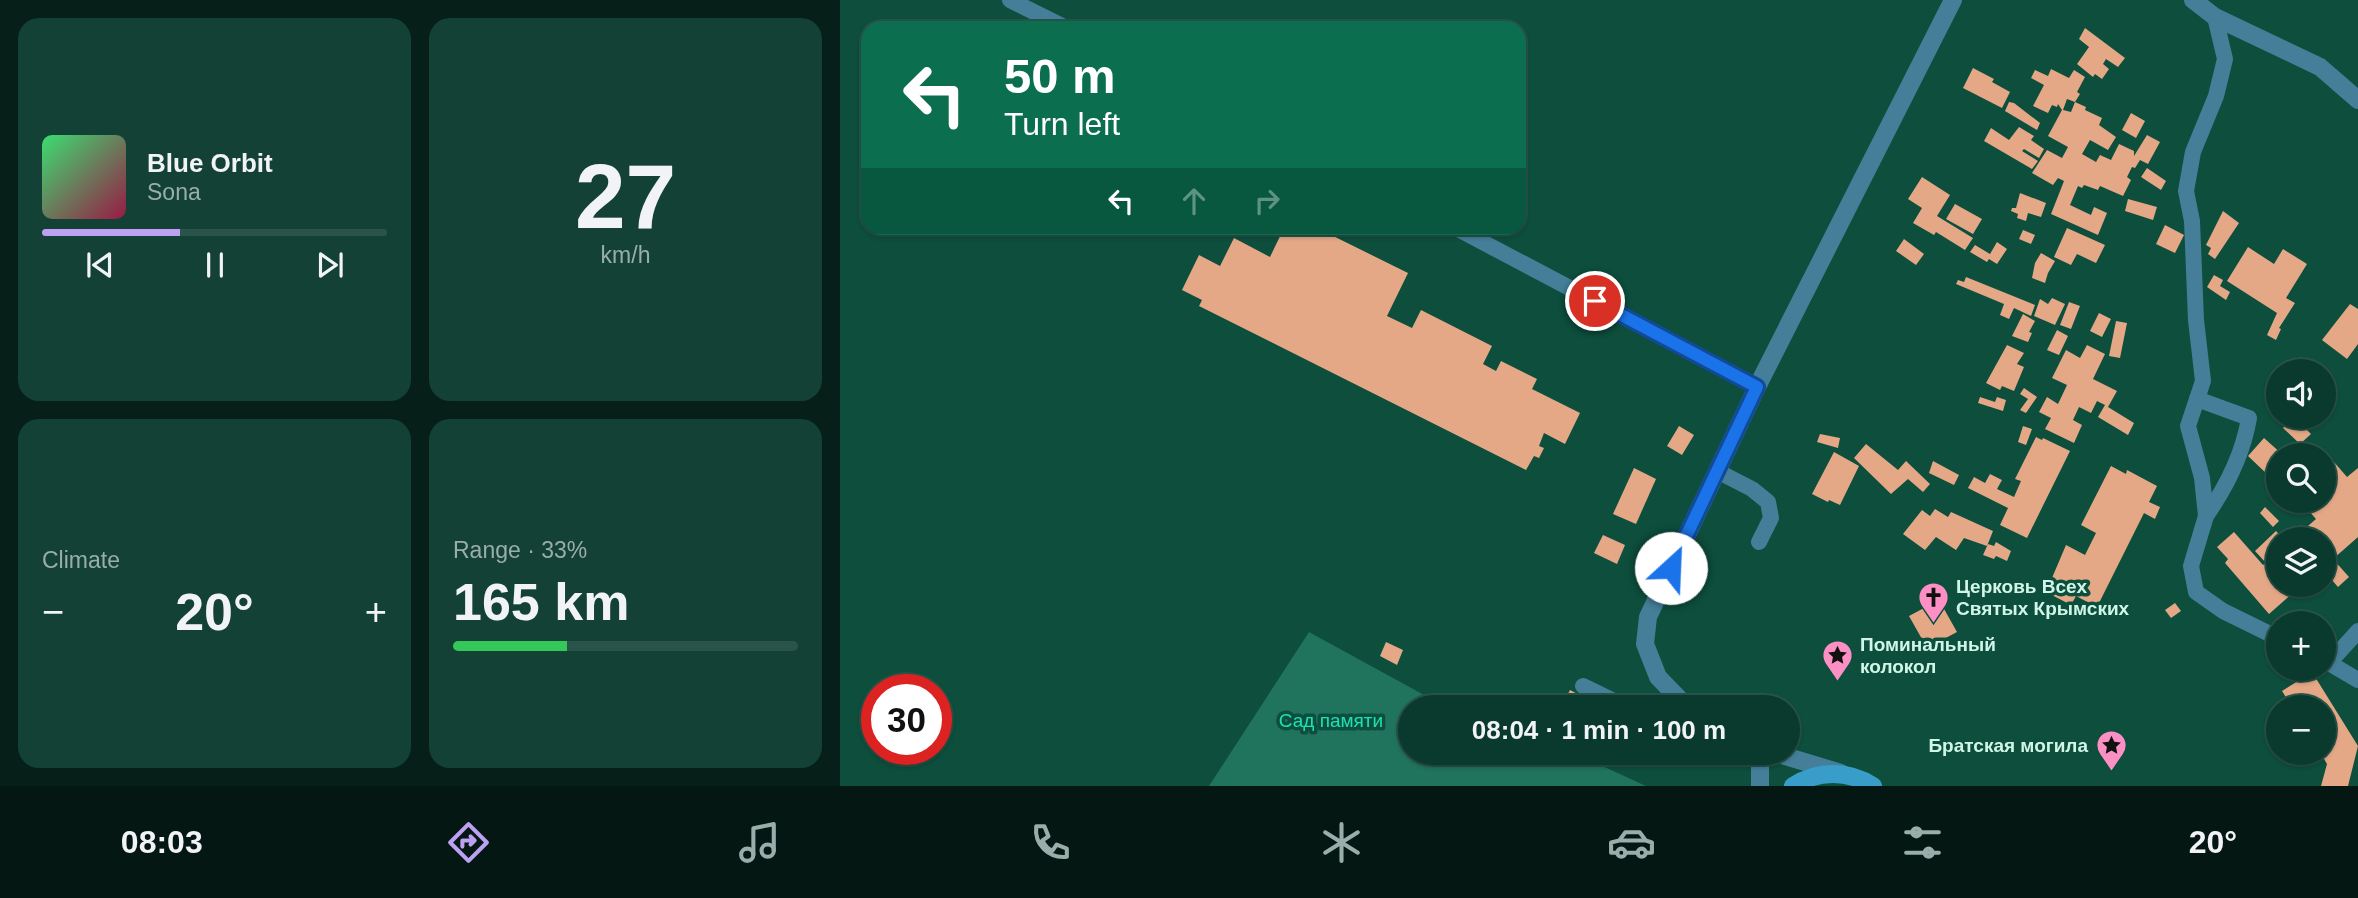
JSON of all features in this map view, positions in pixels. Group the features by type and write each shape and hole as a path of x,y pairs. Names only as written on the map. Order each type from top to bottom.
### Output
{"main road":[{"path":"1793,786 1818,775 1837,774 1854,777 1875,786"}],"street":[{"path":"1675,695 1657,677 1645,644 1648,617 1757,387 1953,0"},
{"path":"2193,0 2215,17 2320,67 2358,100"},
{"path":"1800,764 1854,777"},
{"path":"1759,765 1760,786"}],"lane":[{"path":"1010,0 1052,21"},
{"path":"2206,516 2203,478 2188,426 2203,381 2196,320 2192,221 2186,191 2193,152 2216,96 2225,59 2215,17"},
{"path":"1469,235 1757,387"},
{"path":"2197,399 2249,418 2244,444 2220,495 2206,516 2191,566 2196,592 2223,611 2266,632"},
{"path":"1717,471 1752,489 1768,502 1771,519 1759,542"},
{"path":"2336,652 2358,631"},
{"path":"2336,667 2358,680"},
{"path":"1583,686 1601,695"}],"green space":[{"name":"Сад памяти","path":"1309,632 1424,695 1398,695 1398,765 1600,765 1646,786 1209,786"}],"building":[{"path":"2085,28 2125,58 2118,67 2106,59 2103,64 2109,69 2102,79 2095,74 2093,77 2077,64 2089,47 2079,39"},
{"path":"1973,68 1994,79 1992,82 2010,92 2002,108 1963,88"},
{"path":"2051,69 2069,78 2074,70 2085,77 2075,102 2102,118 2099,125 2116,137 2108,150 2090,140 2082,154 2096,162 2100,155 2111,160 2119,144 2134,151 2134,156 2147,135 2160,142 2148,164 2140,160 2135,168 2132,167 2127,177 2131,180 2123,196 2100,186 2098,190 2084,185 2082,188 2078,186 2070,205 2091,215 2094,207 2107,213 2098,235 2051,214 2064,181 2058,178 2053,185 2032,173 2047,150 2062,158 2068,147 2048,136 2062,110 2058,104 2057,107 2052,105 2048,113 2033,106 2044,85 2031,78 2035,70 2048,76","holes":["2067,99 2075,102 2071,112 2063,110"]},
{"path":"2009,102 2040,123 2037,130 2005,111"},
{"path":"2131,113 2145,121 2136,138 2122,130"},
{"path":"2019,127 2034,136 2031,140 2044,149 2039,158 2024,149 2022,151 2038,161 2032,169 1984,141 1991,128 2009,140"},
{"path":"2147,168 2166,181 2161,190 2141,177"},
{"path":"1922,177 1950,195 1937,216 1973,238 1965,250 1936,232 1934,235 1913,223 1922,208 1908,199"},
{"path":"2020,193 2046,203 2041,217 2028,213 2026,221 2017,218 2018,214 2011,211 2016,208"},
{"path":"2128,199 2157,207 2153,220 2125,211"},
{"path":"1955,204 1982,219 1973,234 1946,219"},
{"path":"2223,211 2239,223 2215,259 2208,254 2211,248 2206,245"},
{"path":"2165,225 2184,235 2175,253 2156,244"},
{"path":"2067,228 2105,245 2096,263 2077,254 2071,265 2054,257"},
{"path":"2023,230 2035,235 2031,244 2019,239"},
{"path":"1281,235 1331,235 1408,273 1387,316 1412,328 1421,310 1492,346 1483,364 1496,371 1501,361 1537,379 1532,389 1580,413 1565,444 1544,433 1539,446 1544,448 1539,458 1534,456 1526,470 1199,306 1202,300 1182,290 1199,255 1220,266 1234,238 1270,257"},
{"path":"1904,239 1924,254 1916,265 1896,251"},
{"path":"1997,242 2007,249 1997,264 1989,259 1987,262 1970,252 1975,245 1990,254"},
{"path":"2248,247 2274,264 2283,249 2307,264 2286,298 2295,303 2279,328 2281,329 2276,340 2267,335 2277,313 2227,281"},
{"path":"2041,253 2055,261 2045,283 2032,278 2035,263"},
{"path":"2214,275 2223,280 2220,286 2230,292 2226,300 2207,287"},
{"path":"1966,277 2035,305 2031,316 2014,308 2009,319 2000,315 2004,304 1956,284 1958,280 1964,282"},
{"path":"2052,298 2065,304 2055,325 2034,316 2040,299 2048,304"},
{"path":"2069,302 2080,306 2071,329 2060,325"},
{"path":"2350,304 2358,309 2358,344 2347,359 2322,340"},
{"path":"2099,313 2111,319 2102,337 2090,331"},
{"path":"2023,314 2035,321 2029,332 2032,333 2028,342 2012,336"},
{"path":"2116,321 2127,323 2120,358 2109,356"},
{"path":"2057,330 2068,336 2059,355 2047,350"},
{"path":"2007,345 2024,353 2017,364 2024,367 2014,391 2002,386 2000,390 1986,383"},
{"path":"2087,345 2105,354 2093,379 2117,391 2108,407 2134,423 2128,435 2098,417 2105,405 2097,401 2091,413 2079,407 2073,420 2082,425 2074,443 2045,429 2051,418 2039,412 2047,397 2058,404 2067,385 2052,378 2066,350 2080,358"},
{"path":"2024,388 2037,397 2026,413 2020,410 2028,399 2020,394"},
{"path":"1980,397 1995,402 1997,397 2006,400 2003,411 1978,403"},
{"path":"1679,426 1694,435 1682,455 1667,446"},
{"path":"2023,426 2032,429 2026,445 2018,442"},
{"path":"2284,429 2306,429 2311,434 2299,443"},
{"path":"1820,434 1840,438 1838,448 1817,442"},
{"path":"2036,437 2070,451 2027,538 2000,525 2008,508 1968,488 1974,477 1985,483 1990,474 2002,480 1997,489 2014,497 2021,481 2015,479"},
{"path":"2264,438 2270,443 2266,443 2266,473 2248,456"},
{"path":"1866,444 1898,470 1906,461 1930,484 1923,492 1908,479 1891,494 1854,458"},
{"path":"1834,452 1859,466 1840,505 1812,494"},
{"path":"1933,461 1959,475 1954,485 1929,473"},
{"path":"2336,464 2347,477 2358,468 2358,537 2336,556 2336,527 2307,527 2316,519 2311,513 2336,513"},
{"path":"2111,466 2126,474 2127,470 2157,486 2149,502 2160,507 2155,519 2144,513 2097,607 2076,596 2071,605 2046,592 2066,545 2085,555 2096,533 2081,525"},
{"path":"1634,468 1656,479 1636,524 1613,514"},
{"path":"2265,507 2266,513 2271,513 2279,521 2273,527 2260,513"},
{"path":"1935,509 1948,517 1951,512 1993,531 1987,546 1964,538 1956,550 1936,537 1925,550 1903,534 1922,510 1930,516"},
{"path":"2234,532 2263,565 2266,563 2266,597 2288,597 2272,611 2266,611 2225,563 2228,559 2217,547"},
{"path":"1603,535 1625,545 1617,564 1594,553"},
{"path":"2266,541 2266,563 2255,551"},
{"path":"1996,542 2011,551 2007,561 1996,556 1994,559 1983,555 1988,544 1994,546"},
{"path":"2336,562 2349,577 2338,587 2336,585"},
{"name":"Церковь Всех Святых Крымских","path":"1939,600 1957,632 1927,648 1909,616"},
{"path":"2175,603 2181,611 2171,618 2165,610"},
{"path":"1386,642 1403,650 1397,665 1380,656"},
{"path":"2298,681 2318,681 2326,695 2284,695 2282,691"},
{"path":"2336,711 2358,746 2348,786 2321,786 2327,765 2336,765"}],"place":[{"name":"Церковь Всех Святых Крымских","path":"1933,624"},
{"name":"Поминальный колокол","path":"1837,682"},
{"name":"Братская могила","path":"2111,772"}],"route":[{"path":"1595,301 1757,387 1671,568"}]}
